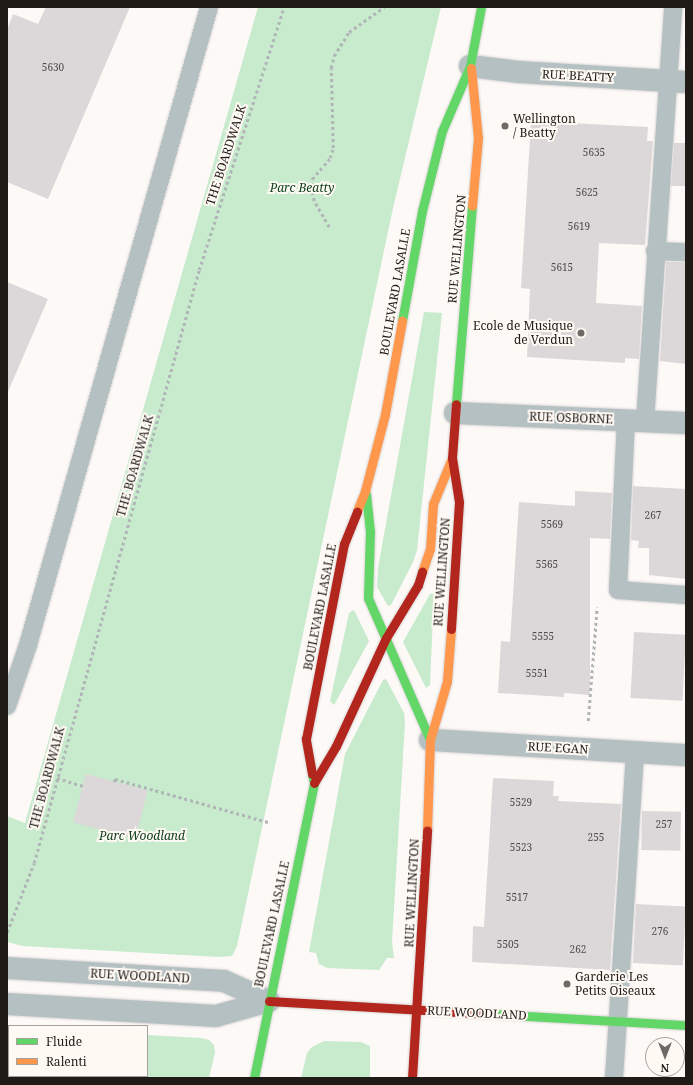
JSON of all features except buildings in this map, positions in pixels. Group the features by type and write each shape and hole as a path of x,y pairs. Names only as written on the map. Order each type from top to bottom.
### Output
{"main road":[{"name":"BOULEVARD LASALLE","path":"254,1078 314,783 306,739 344,544 366,491 385,414 422,211 442,131 470,66 481,7"},
{"name":"RUE WELLINGTON","path":"412,1078 428,815 430,740 447,681 459,502 452,458 478,138 470,66"},
{"path":"314,783 336,746 386,638 418,585 430,549 434,504 452,458"},
{"path":"366,491 370,532 368,598 430,740"},
{"name":"RUE WOODLAND","path":"269,1001 686,1025"}],"street":[{"name":"RUE BEATTY","path":"470,66 519,72 677,82"},
{"name":"RUE OSBORNE","path":"455,413 686,423"},
{"name":"RUE EGAN","path":"430,740 686,755"},
{"name":"RUE WOODLAND","path":"7,968 224,981 269,1001"},
{"name":"RUE WOODLAND","path":"7,1004 216,1016 269,1001"}],"lane":[{"path":"7,706 28,645 209,7"},
{"path":"673,7 677,82 635,421 618,590 686,595"},
{"path":"655,251 686,252"},
{"path":"614,1078 634,752"}],"path":[{"name":"THE BOARDWALK","path":"7,932 34,863 199,270 284,7"},
{"path":"329,227 314,201 311,186 312,179 330,158 333,148 332,68 334,56 349,32 384,7"},
{"path":"588,724 599,589 618,590"},
{"path":"57,778 83,786"},
{"path":"114,782 115,780 268,822"}],"green space":[{"name":"Parc Woodland","path":"258,7 441,7 393,208 237,946 232,956 219,957 23,946 7,942 7,816 25,823"},
{"path":"424,312 442,313 417,550 413,562 391,605 388,606 377,587 378,568"},
{"path":"434,593 430,685 426,688 403,642 430,594"},
{"path":"354,610 369,641 334,705 330,701 349,613"},
{"path":"386,679 404,713 405,722 392,942 394,958 387,958 379,970 327,968 319,964 316,953 309,952 345,754 383,680"},
{"path":"7,1028 8,1077 148,1077 148,1035 201,1038 209,1040 214,1045 215,1053 209,1078 7,1078"},
{"path":"324,1041 361,1042 370,1046 370,1078 301,1078 307,1053 312,1047"}],"traffic: fast":[{"path":"402,321 422,211 442,131 470,66 481,7"},
{"path":"456,404 472,206"},
{"path":"366,494 370,531 368,598 430,740"},
{"path":"254,1078 314,783 312,774"},
{"path":"493,1014 686,1025"}],"traffic: slow":[{"path":"471,68 478,138 472,206"},
{"path":"357,511 365,491 385,414 402,321"},
{"path":"422,572 430,549 433,504 452,458"},
{"path":"427,830 430,740 447,681 451,629"}],"traffic: jam":[{"path":"451,629 459,502 452,458 456,404"},
{"path":"312,774 306,739 344,544 357,511"},
{"path":"314,783 336,746 386,638 418,585 422,572"},
{"path":"412,1078 427,830"},
{"path":"269,1001 493,1014"}],"place":[{"name":"Wellington / Beatty","path":"505,126"},
{"name":"Ecole de Musique de Verdun","path":"581,333"},
{"name":"Garderie Les Petits Oiseaux","path":"567,984"}],"park label":[{"name":"Parc Beatty","path":"302,188"}]}
